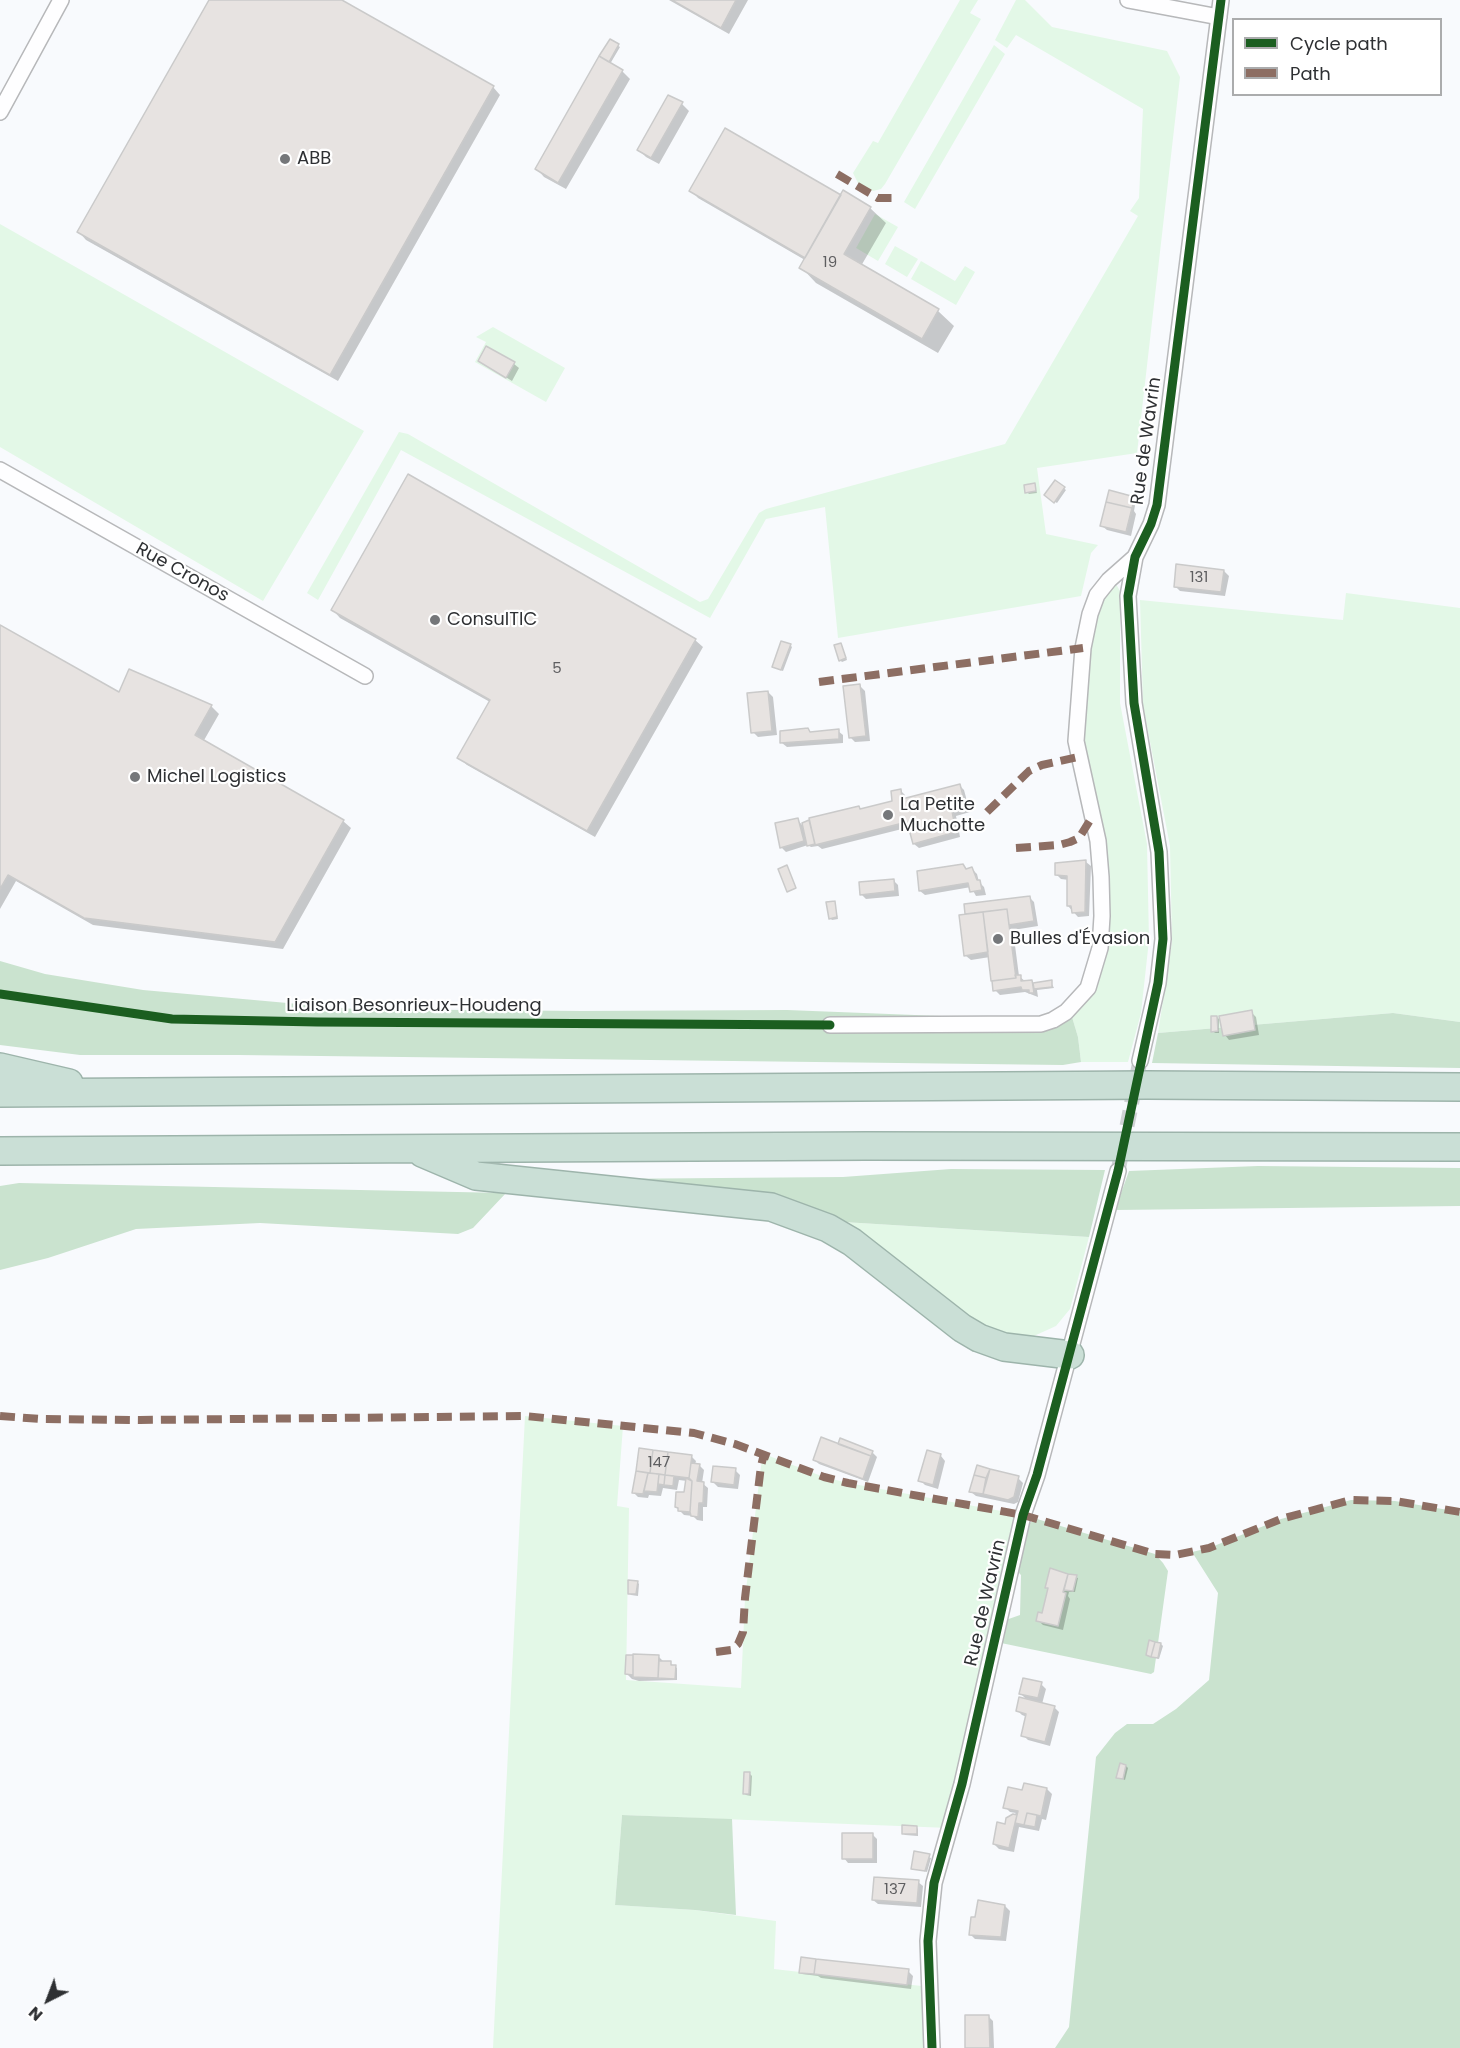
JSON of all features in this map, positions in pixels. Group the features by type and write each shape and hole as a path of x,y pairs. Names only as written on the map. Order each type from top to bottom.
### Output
{"highway":[{"path":"0,1067 108,1092"},
{"path":"0,1093 1135,1085 1460,1087"},
{"path":"8,1154 409,1148 1108,1145 1460,1147"},
{"path":"409,1148 476,1176 771,1207 828,1228 852,1242 962,1328 979,1338 1004,1347 1070,1355"}],"street":[{"path":"0,112 61,0"},
{"path":"1128,0 1219,17"},
{"name":"Rue de Wavrin","path":"1140,1061 1158,983 1163,939 1159,852 1134,703 1128,596 1135,557 1151,524 1157,504 1221,0"},
{"name":"Rue Cronos","path":"0,470 365,676"},
{"path":"830,1024 1041,1024 1066,1012 1088,988 1100,948 1102,906 1098,841 1076,741 1083,648 1090,614 1097,596 1109,580 1135,557"},
{"name":"Rue de Wavrin","path":"932,2048 928,1941 934,1883 962,1784 1023,1515 1037,1475 1118,1171"}],"green space":[{"path":"960,0 978,0 970,13 981,19 885,184 881,189 873,191 858,183 853,173 873,141 878,143"},
{"path":"1016,0 1025,0 1052,27 1167,51 1180,77 1137,453 1037,468 1046,534 1098,545 1091,553 1081,596 838,638 825,507 766,519 710,618 401,450 318,600 307,593 399,432 408,434 700,602 708,599 759,513 766,509 1005,444 1138,216 1130,211 1139,198 1143,109 1016,35 1007,48 995,40"},
{"path":"994,45 1005,54 915,209 904,202"},
{"path":"875,214 898,227 878,261 856,248"},
{"path":"0,224 364,431 263,601 0,447"},
{"path":"895,246 918,259 907,277 885,264"},
{"path":"921,261 955,281 965,266 975,272 956,305 911,279"},
{"path":"493,327 565,368 546,402 475,362 486,342 476,337"},
{"path":"1116,584 1120,591 1120,703 1147,844 1149,940 1141,1013 1128,1062 1081,1062 1078,1037 1072,1017 1095,991 1106,952 1082,745 1089,651 1096,618 1103,599"},
{"path":"1346,593 1460,608 1460,1022 1393,1013 1158,1033 1172,942 1170,846 1143,705 1140,600 1343,620"},
{"path":"0,961 45,974 143,990 354,1009 787,1010 966,1017 1072,1017 1078,1037 1081,1062 1063,1065 80,1055 0,1045"},
{"path":"1393,1013 1460,1022 1460,1068 1152,1063 1158,1033"},
{"path":"1258,1166 1460,1168 1460,1206 1115,1210 1129,1171"},
{"path":"951,1169 1105,1170 1089,1237 827,1221 598,1179 843,1177"},
{"path":"19,1183 506,1193 473,1228 458,1234 260,1223 136,1229 48,1258 0,1270 0,1186"},
{"path":"827,1221 1089,1237 1070,1309 1056,1326 1025,1340 996,1338"},
{"path":"525,1416 623,1426 617,1506 629,1508 626,1680 741,1688 745,1598 764,1454 824,1477 848,1483 1023,1515 949,1828 622,1815 615,1905 695,1910 776,1921 774,1969 930,1987 932,2048 493,2048"},
{"path":"1351,1500 1395,1501 1460,1512 1460,2048 1055,2048 1069,2027 1096,1757 1115,1733 1127,1724 1153,1724 1176,1709 1209,1680 1218,1593 1192,1552 1209,1548 1281,1519"},
{"path":"1037,1519 1155,1554 1163,1563 1168,1571 1154,1672 1151,1674 1001,1643 1003,1621 1020,1615 1021,1575 1015,1569 1026,1525"},
{"path":"622,1815 732,1819 736,1915 615,1905"}],"building":[{"name":"ABB","path":"209,0 342,0 494,86 330,375 77,232"},
{"path":"672,0 736,0 721,28"},
{"path":"610,39 619,44 609,62 599,56"},
{"path":"599,56 623,70 558,183 535,169"},
{"path":"668,95 683,102 651,158 637,150"},
{"path":"725,128 841,195 805,258 689,191"},
{"path":"843,190 871,207 844,254 939,309 922,339 799,268"},
{"path":"486,346 515,362 506,378 478,361"},
{"path":"408,474 696,639 587,831 457,758 490,700 331,610"},
{"path":"1055,480 1065,487 1054,503 1044,495"},
{"path":"1035,483 1036,491 1025,493 1024,485"},
{"path":"1109,490 1135,497 1132,508 1106,502"},
{"path":"1106,502 1132,508 1126,532 1100,526"},
{"path":"1176,564 1224,570 1221,592 1174,587"},
{"name":"Michel Logistics","path":"0,625 119,692 129,669 212,705 195,735 344,820 275,942 84,918 8,875 0,889"},
{"path":"781,641 791,644 781,670 772,667"},
{"path":"841,643 846,658 839,661 834,645"},
{"path":"860,684 866,736 849,738 843,686"},
{"path":"768,691 772,731 751,733 747,693"},
{"path":"808,728 810,732 839,729 839,739 780,743 780,731"},
{"name":"La Petite Muchotte","path":"960,784 966,808 952,811 956,832 913,844 907,822 815,845 809,818 892,801 891,791 901,789 902,799"},
{"path":"798,818 804,841 780,848 775,823"},
{"path":"809,820 815,844 807,846 802,823"},
{"path":"1086,860 1085,912 1072,913 1071,906 1067,906 1067,876 1055,875 1055,863"},
{"path":"963,864 966,869 972,867 977,880 980,880 982,890 970,892 968,883 919,891 917,871"},
{"path":"787,865 796,888 787,892 778,869"},
{"path":"894,879 895,891 860,895 859,882"},
{"path":"1030,896 1034,921 1009,925 1007,909 965,914 964,904"},
{"path":"835,901 837,917 829,919 826,902"},
{"name":"Bulles d'Évasion","path":"1007,909 1016,978 991,981 983,912"},
{"path":"983,912 988,952 964,956 959,915"},
{"path":"1015,975 1021,975 1021,981 1032,980 1034,993 1022,990 1021,987 993,991 992,981 1016,978"},
{"path":"1052,980 1052,987 1034,989 1033,983"},
{"path":"1252,1010 1255,1030 1223,1036 1219,1016"},
{"path":"1211,1016 1217,1016 1218,1031 1211,1032"},
{"path":"821,1437 871,1456 863,1479 813,1460"},
{"path":"840,1438 873,1451 871,1456 838,1444"},
{"path":"639,1448 653,1450 650,1473 636,1471"},
{"path":"653,1450 668,1452 665,1475 650,1473"},
{"path":"927,1450 941,1454 933,1485 918,1481"},
{"path":"668,1452 692,1455 689,1478 665,1475"},
{"path":"691,1463 700,1464 697,1481 704,1482 703,1503 699,1503 698,1517 691,1516 690,1512"},
{"path":"977,1465 990,1469 986,1478 974,1475"},
{"path":"713,1466 736,1468 734,1485 711,1482"},
{"path":"990,1469 1019,1476 1014,1497 1008,1500 983,1494"},
{"path":"636,1471 648,1473 643,1494 632,1493"},
{"path":"648,1473 659,1474 657,1492 644,1491"},
{"path":"659,1474 665,1475 664,1485 658,1484"},
{"path":"665,1475 674,1476 673,1486 664,1485"},
{"path":"974,1475 986,1478 983,1494 969,1492"},
{"path":"686,1478 692,1481 690,1512 678,1511 675,1507 676,1492 684,1492"},
{"path":"1050,1568 1068,1574 1058,1626 1036,1621 1038,1612 1042,1613"},
{"path":"1068,1574 1077,1575 1073,1591 1064,1590"},
{"path":"628,1580 638,1581 636,1594 628,1594"},
{"path":"1149,1640 1155,1642 1151,1657 1146,1655"},
{"path":"1155,1642 1161,1643 1158,1658 1151,1657"},
{"path":"633,1654 659,1655 658,1678 633,1677"},
{"path":"626,1655 633,1655 633,1675 625,1674"},
{"path":"659,1661 671,1661 671,1665 676,1665 675,1679 658,1678"},
{"path":"1023,1678 1042,1682 1038,1698 1019,1694"},
{"path":"1019,1697 1055,1706 1045,1742 1021,1736 1026,1714 1016,1711"},
{"path":"1120,1763 1126,1765 1123,1779 1116,1778"},
{"path":"744,1772 750,1772 749,1794 743,1794"},
{"path":"1024,1783 1047,1788 1041,1816 1027,1813 1024,1825 1015,1823 1018,1811 1003,1808 1008,1787 1022,1790"},
{"path":"1027,1813 1037,1815 1035,1827 1024,1825"},
{"path":"1013,1814 1017,1815 1009,1848 993,1844 997,1822 1005,1824 1006,1818"},
{"path":"902,1825 917,1826 917,1834 902,1834"},
{"path":"842,1833 873,1833 873,1859 842,1859"},
{"path":"914,1851 930,1854 925,1871 911,1869"},
{"path":"874,1877 919,1880 917,1903 872,1900"},
{"path":"978,1900 1005,1905 1001,1937 969,1935 971,1917 975,1917"},
{"path":"801,1957 816,1959 814,1974 799,1973"},
{"path":"816,1959 909,1969 907,1985 814,1974"},
{"path":"965,2015 989,2015 990,2048 965,2048"}],"tunnel":[{"path":"1118,1171 1140,1061"}],"marked path":[{"path":"837,174 878,198 894,198"},
{"path":"819,682 1083,648"},
{"path":"987,812 1029,771 1042,765 1078,757"},
{"path":"1016,848 1070,842 1079,838 1092,817"},
{"path":"0,1416 40,1419 140,1420 525,1416 694,1433 735,1444 824,1477 1023,1515 1155,1554 1175,1555 1209,1548 1281,1519 1351,1500 1395,1501 1460,1512"},
{"path":"716,1652 731,1650 738,1644 743,1632 745,1598 764,1454"}],"cycle path":[{"path":"932,2048 928,1941 934,1883 962,1784 1023,1515 1037,1475 1118,1171 1158,983 1163,939 1159,852 1134,703 1128,596 1135,557 1151,524 1157,505 1221,0"},
{"name":"Liaison Besonrieux-Houdeng","path":"0,994 172,1019 830,1025"}],"place":[{"name":"ABB","path":"285,159"},
{"name":"ConsulTIC","path":"435,620"},
{"name":"Michel Logistics","path":"135,777"},
{"name":"La Petite Muchotte","path":"888,815"},
{"name":"Bulles d'Évasion","path":"998,939"}]}
